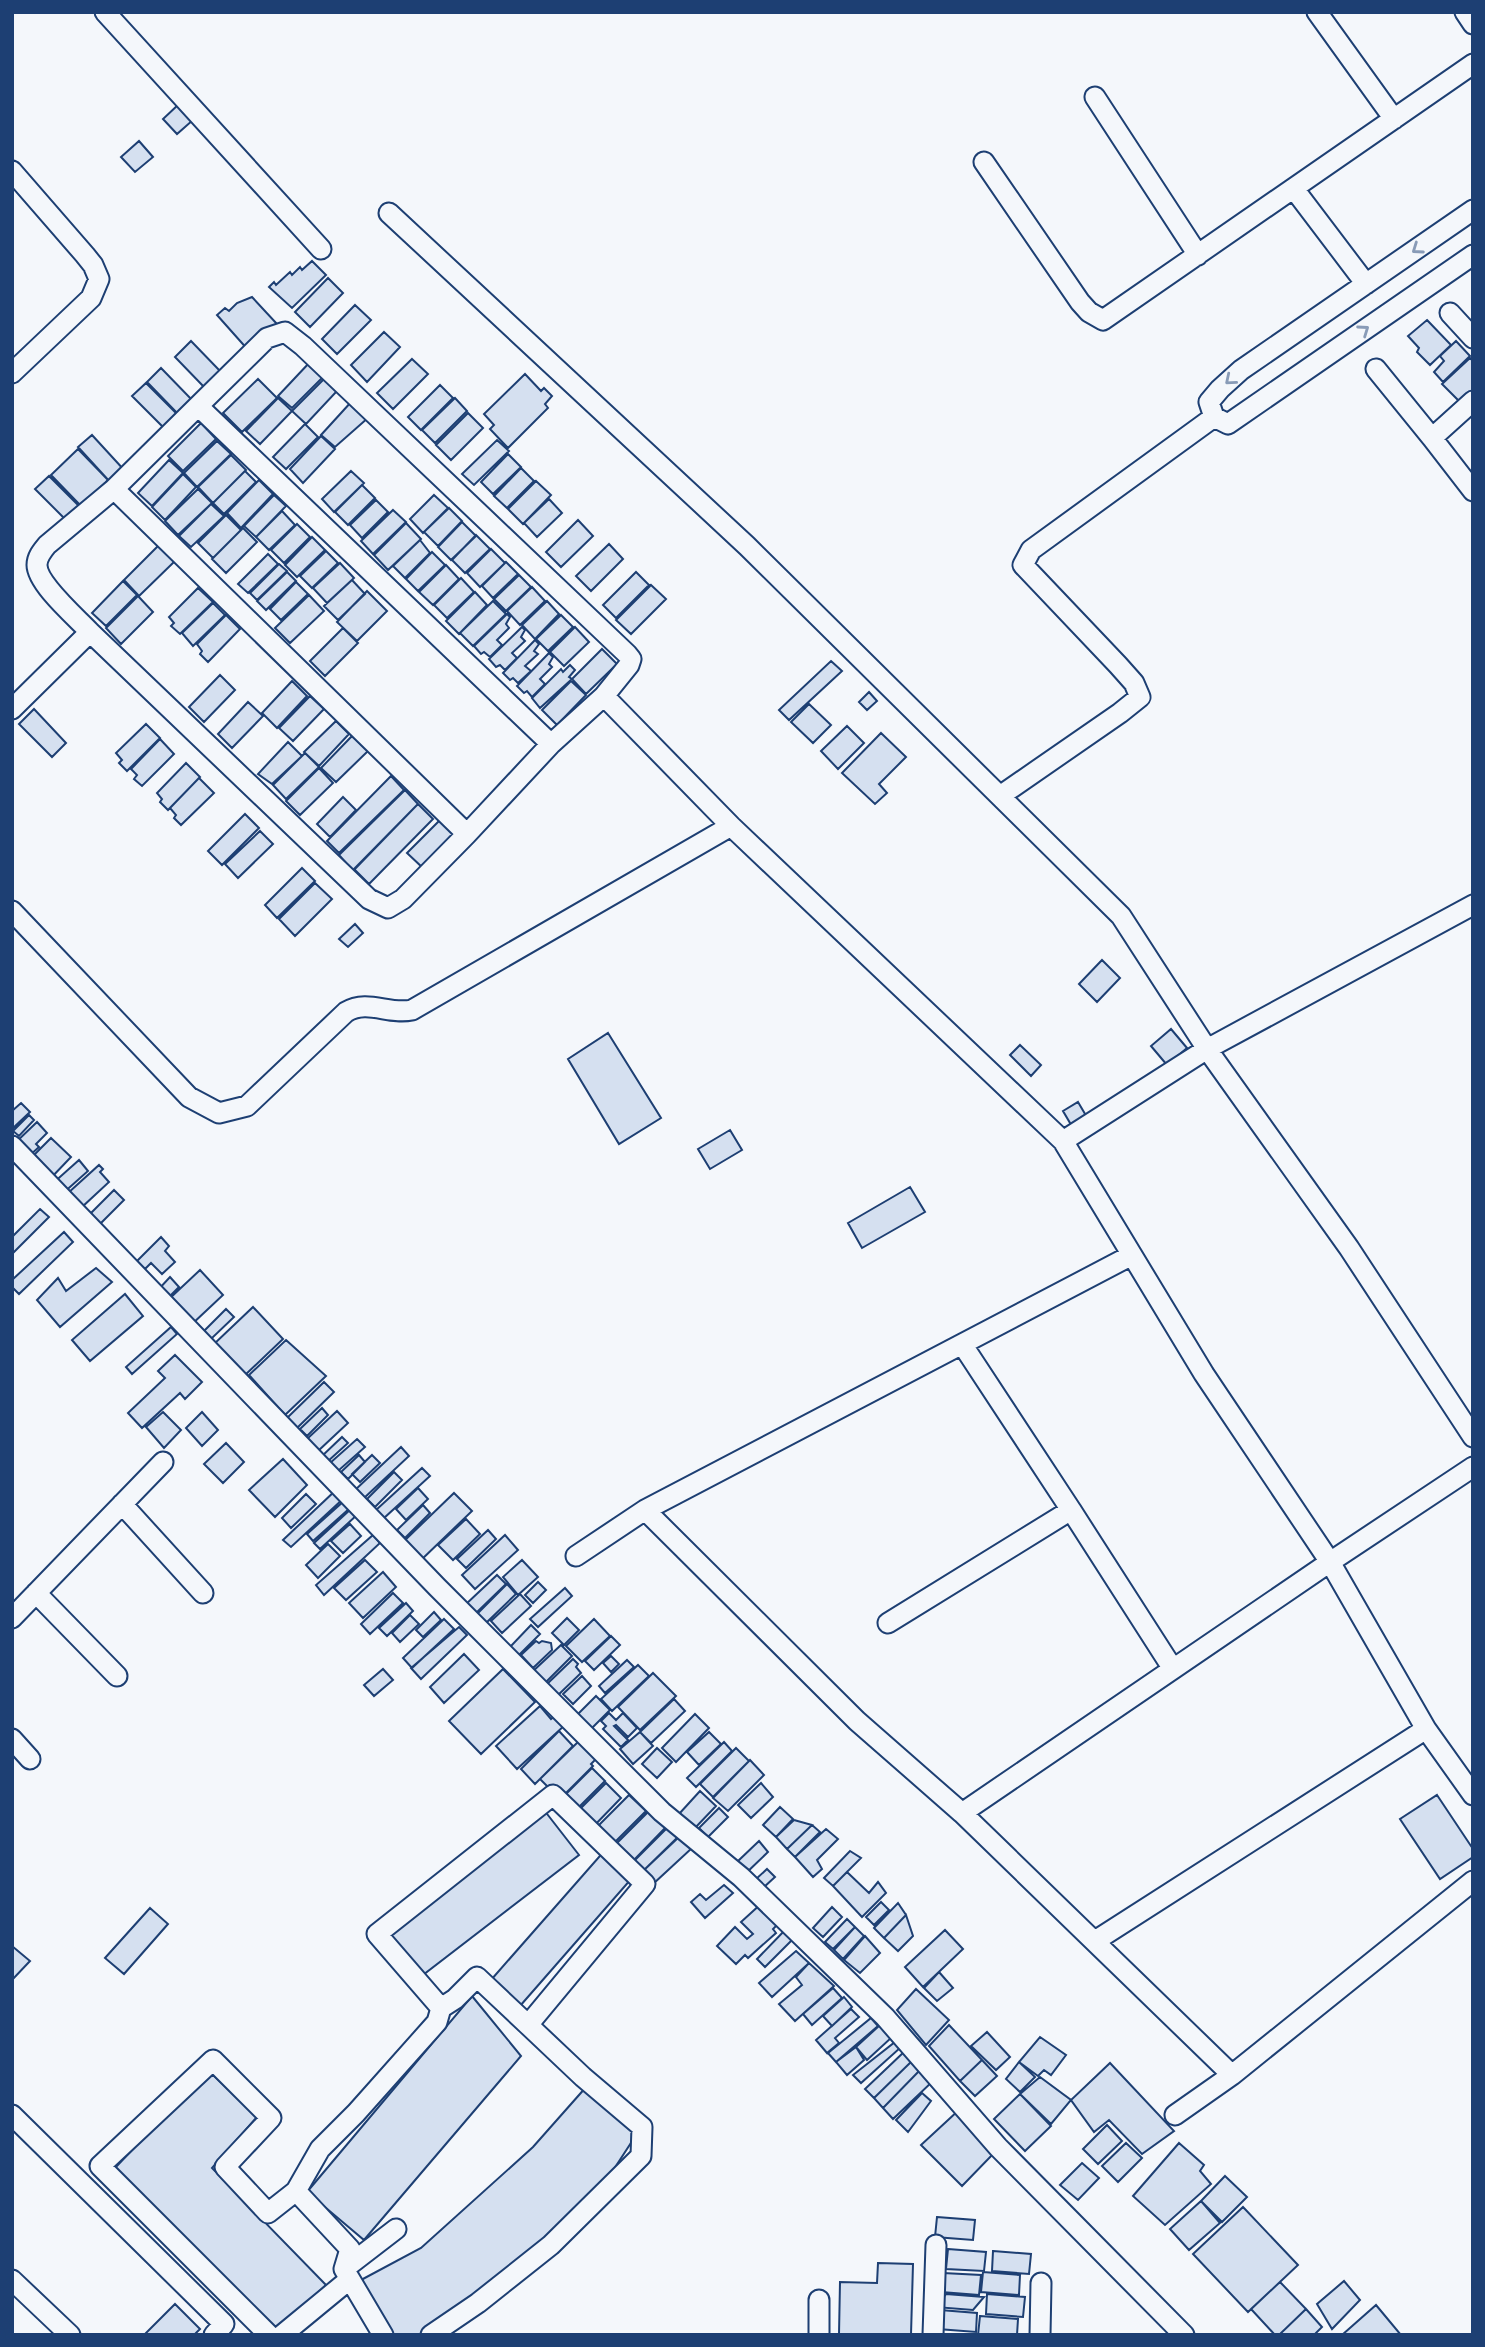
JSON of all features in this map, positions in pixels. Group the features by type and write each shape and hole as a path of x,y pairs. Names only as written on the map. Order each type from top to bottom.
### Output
{"street":[{"path":"105,12 321,249"},
{"path":"1317,12 1394,119"},
{"path":"1465,12 1473,24"},
{"path":"984,162 1080,302 1089,312 1103,320 1473,64"},
{"path":"1095,97 1198,255"},
{"path":"12,171 85,255 99,279 91,299 12,373"},
{"path":"1294,189 1366,284"},
{"path":"1473,211 1241,370 1209,402 1214,417 1228,424 1473,254"},
{"path":"389,213 747,546 1121,916 1208,1049 1349,1248 1473,1437"},
{"path":"1450,313 1473,338"},
{"path":"285,332 303,346 631,659 604,696 551,744 403,899 388,908 369,899 90,632 47,586 37,568 38,557 47,545 114,489 267,338 285,332"},
{"path":"1376,369 1473,491"},
{"path":"1432,438 1473,401"},
{"path":"198,406 551,744"},
{"path":"1000,796 1120,713 1140,696 1134,683 1118,665 1023,565 1031,550 1214,417"},
{"path":"114,489 467,834"},
{"path":"12,709 90,632"},
{"path":"604,696 731,826 1063,1141 1205,1374 1330,1562 1426,1729 1473,1795"},
{"path":"12,911 188,1097 219,1113 247,1105 346,1012 357,1006 401,1012 412,1010 731,826"},
{"path":"1063,1141 1208,1049 1473,905"},
{"path":"12,1146 437,1587 662,1812 741,1877 885,2017 998,2147 1184,2335"},
{"path":"576,1556 645,1510 1132,1255"},
{"path":"962,1344 1173,1669"},
{"path":"12,1618 163,1462"},
{"path":"962,1813 1473,1467"},
{"path":"122,1504 203,1593"},
{"path":"645,1510 857,1721 962,1813 1232,2075"},
{"path":"888,1623 1071,1510"},
{"path":"36,1593 117,1676"},
{"path":"1095,1941 1426,1729"},
{"path":"12,1739 30,1759"},
{"path":"441,2008 377,1934 553,1795 645,1884 528,2025"},
{"path":"1175,2115 1232,2075 1473,1881"},
{"path":"269,2335 100,2166 213,2060 271,2118 225,2167 268,2213 296,2191 320,2149 437,2022 441,2008 455,1999 477,1977 583,2077 642,2127 641,2156 551,2245 478,2303 431,2335"},
{"path":"12,2115 224,2324 214,2335"},
{"path":"296,2191 350,2249 347,2274 383,2335"},
{"path":"282,2335 396,2229"},
{"path":"933,2335 936,2245"},
{"path":"12,2280 69,2335"},
{"path":"1040,2335 1041,2283"},
{"path":"819,2335 820,2300"}],"building":[{"path":"179,104 193,120 177,134 163,119"},
{"path":"139,141 153,157 135,172 121,157"},
{"path":"312,261 326,275 292,308 269,287 274,282 276,285 290,272 292,275 300,267 302,270"},
{"path":"328,278 343,293 310,327 295,312"},
{"path":"252,297 277,324 249,351 217,315 225,308 229,311 237,303"},
{"path":"355,305 371,320 337,354 322,339"},
{"path":"1427,320 1451,345 1430,365 1417,352 1419,348 1408,336"},
{"path":"384,332 400,347 367,382 351,365"},
{"path":"191,341 221,372 205,388 175,357"},
{"path":"1456,341 1470,356 1443,382 1434,372 1444,361 1440,356"},
{"path":"1470,358 1473,361 1473,390 1460,402 1442,384"},
{"path":"412,359 428,374 393,409 377,393"},
{"path":"310,362 324,376 292,408 278,396"},
{"path":"161,368 194,402 180,416 147,382"},
{"path":"525,374 541,391 544,388 552,396 545,404 548,408 508,448 490,429 494,425 484,414"},
{"path":"326,377 337,391 306,424 292,411"},
{"path":"258,379 277,398 242,432 223,413"},
{"path":"146,383 182,419 168,432 132,396"},
{"path":"440,385 453,398 421,430 408,417"},
{"path":"278,398 292,411 260,444 246,431"},
{"path":"455,398 467,411 435,443 422,430"},
{"path":"352,401 369,417 335,447 321,435"},
{"path":"468,413 483,428 451,460 436,445"},
{"path":"201,423 216,439 183,471 168,456"},
{"path":"305,424 318,437 286,469 273,457"},
{"path":"92,435 125,471 111,483 78,447"},
{"path":"321,436 335,449 303,483 290,469"},
{"path":"497,440 509,451 474,485 462,474"},
{"path":"217,441 231,454 197,487 184,473"},
{"path":"78,449 108,480 81,506 51,475"},
{"path":"508,454 521,467 493,494 481,482"},
{"path":"231,455 246,470 213,503 198,487"},
{"path":"169,460 183,473 152,506 138,493"},
{"path":"521,468 534,481 507,508 494,496"},
{"path":"245,471 256,482 224,514 213,503"},
{"path":"351,471 364,483 334,512 322,499"},
{"path":"183,474 196,487 165,520 152,507"},
{"path":"49,476 81,508 67,521 35,489"},
{"path":"259,480 273,494 241,528 227,513"},
{"path":"536,481 551,495 523,524 508,509"},
{"path":"362,485 375,498 348,525 335,512"},
{"path":"198,489 212,503 178,535 165,521"},
{"path":"274,495 286,506 256,537 244,526"},
{"path":"434,495 448,508 423,533 410,519"},
{"path":"549,499 562,513 537,537 524,523"},
{"path":"376,500 388,512 362,538 350,525"},
{"path":"211,504 224,516 191,547 179,536"},
{"path":"449,508 462,521 438,546 424,532"},
{"path":"393,510 406,522 373,554 361,541"},
{"path":"282,511 295,525 269,550 256,537"},
{"path":"226,515 241,530 213,558 198,543"},
{"path":"578,520 593,536 561,567 546,552"},
{"path":"462,522 476,536 451,560 438,547"},
{"path":"406,523 421,539 388,570 374,555"},
{"path":"297,524 310,537 284,563 271,550"},
{"path":"243,528 257,542 226,573 212,559"},
{"path":"476,535 490,549 465,573 452,560"},
{"path":"312,537 325,550 297,577 285,565"},
{"path":"420,540 430,553 405,578 393,566"},
{"path":"609,544 623,559 591,591 576,576"},
{"path":"159,545 175,561 139,596 124,580"},
{"path":"491,549 505,563 480,587 467,573"},
{"path":"326,551 338,563 312,588 300,576"},
{"path":"432,552 445,565 418,591 406,579"},
{"path":"268,554 278,564 248,593 238,584"},
{"path":"506,562 518,574 493,598 482,586"},
{"path":"340,563 354,578 327,603 313,588"},
{"path":"279,564 287,571 257,600 250,593"},
{"path":"446,565 459,579 433,605 419,592"},
{"path":"287,572 296,581 266,610 257,601"},
{"path":"636,572 649,585 616,618 603,605"},
{"path":"519,575 531,587 506,611 494,599"},
{"path":"461,578 474,592 447,618 434,605"},
{"path":"352,580 365,594 338,620 324,606"},
{"path":"123,581 137,595 106,626 92,613"},
{"path":"296,582 308,594 281,620 270,609"},
{"path":"651,585 666,599 631,634 616,620"},
{"path":"532,587 545,601 520,625 507,611"},
{"path":"198,588 213,602 180,634 171,626 174,623 169,617"},
{"path":"367,591 387,611 357,641 337,622"},
{"path":"475,592 487,605 459,634 446,621"},
{"path":"309,595 324,611 290,643 275,628"},
{"path":"138,596 153,612 121,644 106,628"},
{"path":"493,601 506,614 473,646 460,633"},
{"path":"547,601 559,614 535,639 522,625"},
{"path":"213,603 225,615 193,646 182,633"},
{"path":"507,614 510,617 506,624 509,628 497,640 502,645 490,657 484,652 481,654 474,646"},
{"path":"226,615 240,629 208,662 200,654 202,651 197,644"},
{"path":"561,615 573,627 548,651 536,639"},
{"path":"522,627 525,630 521,637 525,641 512,653 517,658 505,670 500,665 496,667 489,659"},
{"path":"575,627 589,642 564,666 550,652"},
{"path":"343,628 358,643 325,676 310,661"},
{"path":"535,640 539,644 534,651 538,654 525,666 531,671 518,683 513,678 510,680 503,673"},
{"path":"602,649 617,664 586,694 572,679"},
{"path":"549,653 553,657 549,664 552,667 540,679 545,684 532,697 527,691 524,693 517,686"},
{"path":"831,661 842,671 789,720 779,710"},
{"path":"570,665 575,670 569,677 572,679 540,708 532,698 561,669 563,672"},
{"path":"220,675 235,690 204,722 189,707"},
{"path":"292,681 307,696 277,728 262,713"},
{"path":"571,681 586,695 557,725 542,710"},
{"path":"869,692 877,701 867,710 859,702"},
{"path":"310,696 324,709 293,741 279,728"},
{"path":"248,702 263,716 232,748 218,734"},
{"path":"809,704 831,725 813,743 791,722"},
{"path":"34,709 66,743 52,757 19,724"},
{"path":"336,721 349,734 319,766 304,752"},
{"path":"146,724 160,738 127,771 119,763 122,760 116,753"},
{"path":"847,726 864,743 838,769 821,751"},
{"path":"881,733 906,757 879,784 887,793 875,804 842,773"},
{"path":"352,736 368,751 336,782 321,768"},
{"path":"160,739 174,754 142,786 134,779 137,775 131,769"},
{"path":"288,742 302,756 272,784 258,774"},
{"path":"305,753 319,767 286,799 273,785"},
{"path":"186,763 200,777 168,810 160,802 162,799 157,793"},
{"path":"319,768 333,783 300,815 286,801"},
{"path":"391,776 404,790 339,853 327,841"},
{"path":"199,778 214,793 181,825 170,808"},
{"path":"405,790 418,804 353,871 339,855"},
{"path":"343,797 356,810 330,837 317,824"},
{"path":"418,804 433,819 369,884 354,869"},
{"path":"245,814 259,828 222,865 208,851"},
{"path":"440,820 456,836 423,868 407,853"},
{"path":"260,831 273,844 238,878 225,864"},
{"path":"302,868 315,881 277,918 265,905"},
{"path":"315,883 332,899 295,936 279,919"},
{"path":"355,924 363,933 348,947 339,939"},
{"path":"1102,960 1120,978 1097,1002 1079,984"},
{"path":"1171,1029 1187,1048 1167,1065 1151,1046"},
{"path":"608,1033 661,1118 619,1144 568,1059"},
{"path":"1020,1045 1041,1065 1031,1076 1010,1055"},
{"path":"1078,1102 1088,1119 1073,1128 1063,1111"},
{"path":"21,1103 30,1112 12,1129 12,1111"},
{"path":"29,1115 34,1120 19,1136 13,1131"},
{"path":"37,1122 47,1133 36,1144 39,1147 28,1157 14,1144"},
{"path":"730,1130 742,1150 710,1169 698,1149"},
{"path":"51,1138 71,1157 49,1180 29,1160"},
{"path":"79,1160 88,1171 61,1195 52,1184"},
{"path":"99,1165 103,1169 100,1172 109,1182 82,1207 68,1193"},
{"path":"910,1187 925,1212 862,1248 848,1223"},
{"path":"114,1190 124,1200 97,1227 87,1217"},
{"path":"40,1209 49,1217 12,1254 12,1237"},
{"path":"64,1232 73,1242 19,1294 12,1287 12,1280"},
{"path":"161,1237 169,1246 165,1251 175,1262 162,1274 151,1263 145,1269 137,1261"},
{"path":"96,1268 112,1282 60,1327 37,1300 58,1278 66,1291"},
{"path":"200,1270 223,1295 191,1325 168,1300"},
{"path":"170,1277 179,1287 166,1300 157,1291"},
{"path":"125,1294 143,1316 90,1361 72,1340"},
{"path":"253,1307 283,1339 244,1376 214,1344"},
{"path":"226,1309 234,1317 211,1339 203,1332"},
{"path":"171,1327 177,1334 132,1374 126,1367"},
{"path":"286,1340 326,1376 285,1415 249,1375"},
{"path":"175,1355 202,1382 185,1399 180,1393 142,1428 128,1413 165,1378 158,1371"},
{"path":"324,1382 334,1392 297,1428 287,1418"},
{"path":"322,1408 328,1415 307,1436 300,1429"},
{"path":"337,1411 348,1423 318,1451 307,1439"},
{"path":"163,1412 181,1430 164,1448 146,1427"},
{"path":"202,1412 218,1430 202,1446 186,1428"},
{"path":"342,1437 348,1443 327,1462 322,1456"},
{"path":"357,1439 365,1447 338,1471 330,1463"},
{"path":"226,1443 244,1462 223,1483 204,1464"},
{"path":"401,1447 409,1456 363,1499 355,1490"},
{"path":"359,1455 365,1462 348,1479 341,1472"},
{"path":"372,1455 380,1463 360,1482 352,1474"},
{"path":"283,1459 307,1485 275,1517 249,1490"},
{"path":"422,1468 430,1476 384,1518 376,1510"},
{"path":"394,1472 402,1480 375,1507 367,1499"},
{"path":"418,1488 428,1499 406,1520 396,1509"},
{"path":"336,1490 344,1498 291,1547 283,1540"},
{"path":"454,1493 472,1511 419,1562 401,1544"},
{"path":"306,1494 316,1504 291,1528 282,1518"},
{"path":"344,1501 350,1508 313,1541 307,1534"},
{"path":"423,1505 430,1513 405,1538 397,1530"},
{"path":"352,1508 358,1514 320,1549 314,1543"},
{"path":"466,1519 480,1534 453,1560 438,1545"},
{"path":"350,1524 361,1536 343,1553 331,1541"},
{"path":"488,1530 496,1539 466,1568 457,1559"},
{"path":"373,1535 380,1543 324,1595 316,1585"},
{"path":"505,1535 518,1550 475,1589 462,1575"},
{"path":"328,1544 340,1556 318,1578 306,1565"},
{"path":"365,1560 377,1572 346,1600 334,1588"},
{"path":"522,1560 538,1577 518,1595 503,1577"},
{"path":"383,1572 396,1587 363,1618 349,1603"},
{"path":"497,1575 506,1584 474,1615 465,1605"},
{"path":"538,1582 546,1590 533,1603 525,1595"},
{"path":"507,1584 516,1594 486,1623 477,1614"},
{"path":"565,1588 572,1596 538,1627 530,1619"},
{"path":"393,1593 403,1603 370,1634 361,1624"},
{"path":"520,1594 531,1606 502,1633 491,1621"},
{"path":"406,1603 413,1611 387,1636 379,1628"},
{"path":"434,1612 441,1620 423,1637 416,1630"},
{"path":"410,1615 419,1624 400,1642 392,1633"},
{"path":"567,1618 579,1630 564,1645 552,1633"},
{"path":"444,1619 454,1629 412,1668 403,1658"},
{"path":"594,1619 610,1636 582,1662 566,1646"},
{"path":"531,1625 540,1634 518,1656 510,1647"},
{"path":"459,1627 467,1635 421,1679 411,1668"},
{"path":"611,1636 620,1645 594,1670 585,1661"},
{"path":"536,1641 551,1643 552,1650 533,1668 521,1655"},
{"path":"561,1645 572,1656 543,1685 531,1673"},
{"path":"464,1654 479,1670 444,1703 430,1687"},
{"path":"611,1656 619,1664 611,1672 603,1663"},
{"path":"573,1659 581,1673 556,1697 545,1686"},
{"path":"627,1660 634,1667 605,1693 599,1686"},
{"path":"638,1665 649,1676 612,1711 601,1699"},
{"path":"383,1669 393,1680 374,1696 364,1685"},
{"path":"503,1669 535,1702 481,1754 449,1721"},
{"path":"653,1673 676,1696 640,1730 618,1707"},
{"path":"582,1676 591,1686 573,1704 563,1694"},
{"path":"596,1696 610,1710 589,1731 575,1717"},
{"path":"674,1699 685,1711 651,1743 640,1732"},
{"path":"540,1706 551,1719 556,1715 565,1725 517,1769 496,1746"},
{"path":"609,1713 616,1720 623,1713 637,1728 628,1737 614,1726 628,1740 621,1747 603,1729 606,1726 601,1721"},
{"path":"695,1714 709,1728 676,1762 662,1748"},
{"path":"559,1731 573,1746 535,1784 521,1769"},
{"path":"640,1732 653,1746 633,1764 620,1749"},
{"path":"709,1732 721,1744 699,1765 687,1752"},
{"path":"580,1740 596,1759 591,1764 593,1766 560,1799 540,1779"},
{"path":"724,1742 732,1751 696,1787 687,1778"},
{"path":"657,1748 672,1762 657,1778 642,1764"},
{"path":"736,1748 749,1761 713,1797 700,1784"},
{"path":"750,1760 764,1775 728,1811 713,1798"},
{"path":"592,1768 605,1781 575,1811 562,1798"},
{"path":"606,1783 621,1798 590,1830 574,1815"},
{"path":"761,1783 773,1797 751,1818 738,1805"},
{"path":"700,1791 716,1806 694,1829 679,1814"},
{"path":"629,1795 646,1811 610,1847 594,1830"},
{"path":"1437,1795 1473,1849 1473,1857 1440,1879 1400,1819"},
{"path":"780,1807 793,1819 776,1837 763,1825"},
{"path":"719,1808 728,1817 708,1837 699,1828"},
{"path":"544,1810 579,1855 419,1978 388,1931"},
{"path":"650,1810 667,1826 633,1861 616,1844"},
{"path":"794,1820 812,1825 787,1849 776,1837"},
{"path":"812,1825 820,1832 795,1857 787,1849"},
{"path":"668,1827 680,1835 642,1872 633,1862"},
{"path":"826,1829 838,1839 817,1860 822,1869 813,1877 795,1857"},
{"path":"680,1836 692,1848 653,1884 642,1872"},
{"path":"759,1841 768,1852 744,1875 737,1862"},
{"path":"606,1849 632,1878 520,2006 491,1980"},
{"path":"850,1851 861,1858 833,1886 824,1878"},
{"path":"767,1869 775,1877 764,1887 756,1879"},
{"path":"847,1872 869,1893 878,1882 886,1893 862,1917 833,1886"},
{"path":"724,1885 733,1893 705,1918 691,1902 700,1894 706,1900"},
{"path":"881,1902 889,1910 874,1925 866,1917"},
{"path":"762,1903 780,1922 773,1929 776,1933 748,1958 745,1955 736,1964 717,1946 735,1927 747,1939 753,1934 741,1922"},
{"path":"898,1903 906,1915 884,1938 874,1928"},
{"path":"832,1907 842,1917 823,1937 813,1928"},
{"path":"150,1908 168,1924 124,1974 105,1958"},
{"path":"906,1915 913,1936 898,1951 884,1938"},
{"path":"847,1919 855,1927 833,1949 825,1942"},
{"path":"855,1927 864,1936 843,1959 834,1950"},
{"path":"787,1928 796,1936 765,1967 757,1959"},
{"path":"945,1930 963,1949 923,1987 905,1967"},
{"path":"865,1936 880,1953 860,1973 844,1960"},
{"path":"12,1946 30,1961 12,1980"},
{"path":"796,1951 809,1963 772,1997 759,1983"},
{"path":"809,1963 834,1986 795,2021 779,2004 802,1985 796,1977"},
{"path":"939,1972 953,1988 937,2001 924,1988"},
{"path":"833,1988 842,1998 812,2025 803,2014"},
{"path":"916,1989 949,2020 926,2045 897,2010"},
{"path":"472,1996 521,2056 364,2240 307,2192"},
{"path":"844,1997 852,2007 832,2026 823,2016"},
{"path":"851,2009 859,2017 835,2038 839,2043 827,2053 816,2040"},
{"path":"871,2018 878,2026 836,2062 828,2053"},
{"path":"880,2025 891,2038 867,2060 856,2047"},
{"path":"949,2025 982,2060 960,2081 929,2046"},
{"path":"987,2032 1010,2057 996,2070 971,2046"},
{"path":"1040,2037 1066,2055 1051,2075 1044,2070 1038,2076 1019,2062"},
{"path":"895,2042 900,2048 861,2083 853,2075"},
{"path":"856,2047 864,2060 847,2075 836,2062"},
{"path":"905,2051 913,2060 874,2098 865,2089"},
{"path":"913,2060 922,2068 883,2108 874,2098"},
{"path":"982,2060 997,2076 975,2096 960,2081"},
{"path":"1019,2062 1035,2077 1020,2092 1006,2079"},
{"path":"1110,2063 1174,2131 1142,2154 1109,2120 1094,2132 1071,2100"},
{"path":"922,2068 933,2081 893,2119 883,2108"},
{"path":"208,2070 257,2117 212,2168 326,2285 277,2331 114,2169"},
{"path":"1040,2077 1071,2100 1051,2124 1020,2094"},
{"path":"587,2086 640,2129 599,2192 530,2259 422,2335 391,2335 361,2280 421,2248 533,2147"},
{"path":"922,2093 931,2101 908,2132 896,2120"},
{"path":"1020,2094 1051,2126 1025,2151 994,2119"},
{"path":"960,2109 996,2151 962,2186 921,2145"},
{"path":"1107,2125 1122,2141 1098,2164 1083,2149"},
{"path":"1126,2143 1142,2158 1118,2182 1102,2166"},
{"path":"1179,2143 1204,2165 1200,2171 1211,2184 1165,2225 1133,2196"},
{"path":"1082,2163 1099,2178 1078,2200 1060,2185"},
{"path":"1225,2176 1247,2197 1222,2222 1201,2201"},
{"path":"1201,2201 1220,2223 1189,2250 1170,2229"},
{"path":"1243,2207 1298,2265 1248,2312 1193,2254"},
{"path":"937,2217 975,2220 973,2240 935,2237"},
{"path":"948,2249 986,2252 984,2271 946,2269"},
{"path":"993,2251 1031,2254 1029,2274 992,2271"},
{"path":"878,2263 913,2264 911,2335 839,2335 840,2282 877,2283"},
{"path":"983,2272 1020,2275 1019,2295 981,2292"},
{"path":"943,2273 981,2275 979,2295 941,2292"},
{"path":"1344,2281 1360,2300 1332,2329 1317,2304"},
{"path":"1280,2282 1306,2309 1279,2335 1275,2335 1251,2309"},
{"path":"946,2294 984,2297 973,2310 935,2307"},
{"path":"987,2294 1025,2297 1023,2317 986,2314"},
{"path":"175,2304 200,2329 194,2335 144,2335"},
{"path":"1376,2305 1401,2335 1342,2335"},
{"path":"1306,2309 1322,2327 1314,2335 1279,2335"},
{"path":"940,2310 977,2313 976,2332 938,2329"},
{"path":"980,2316 1018,2319 1017,2335 978,2335"}]}
